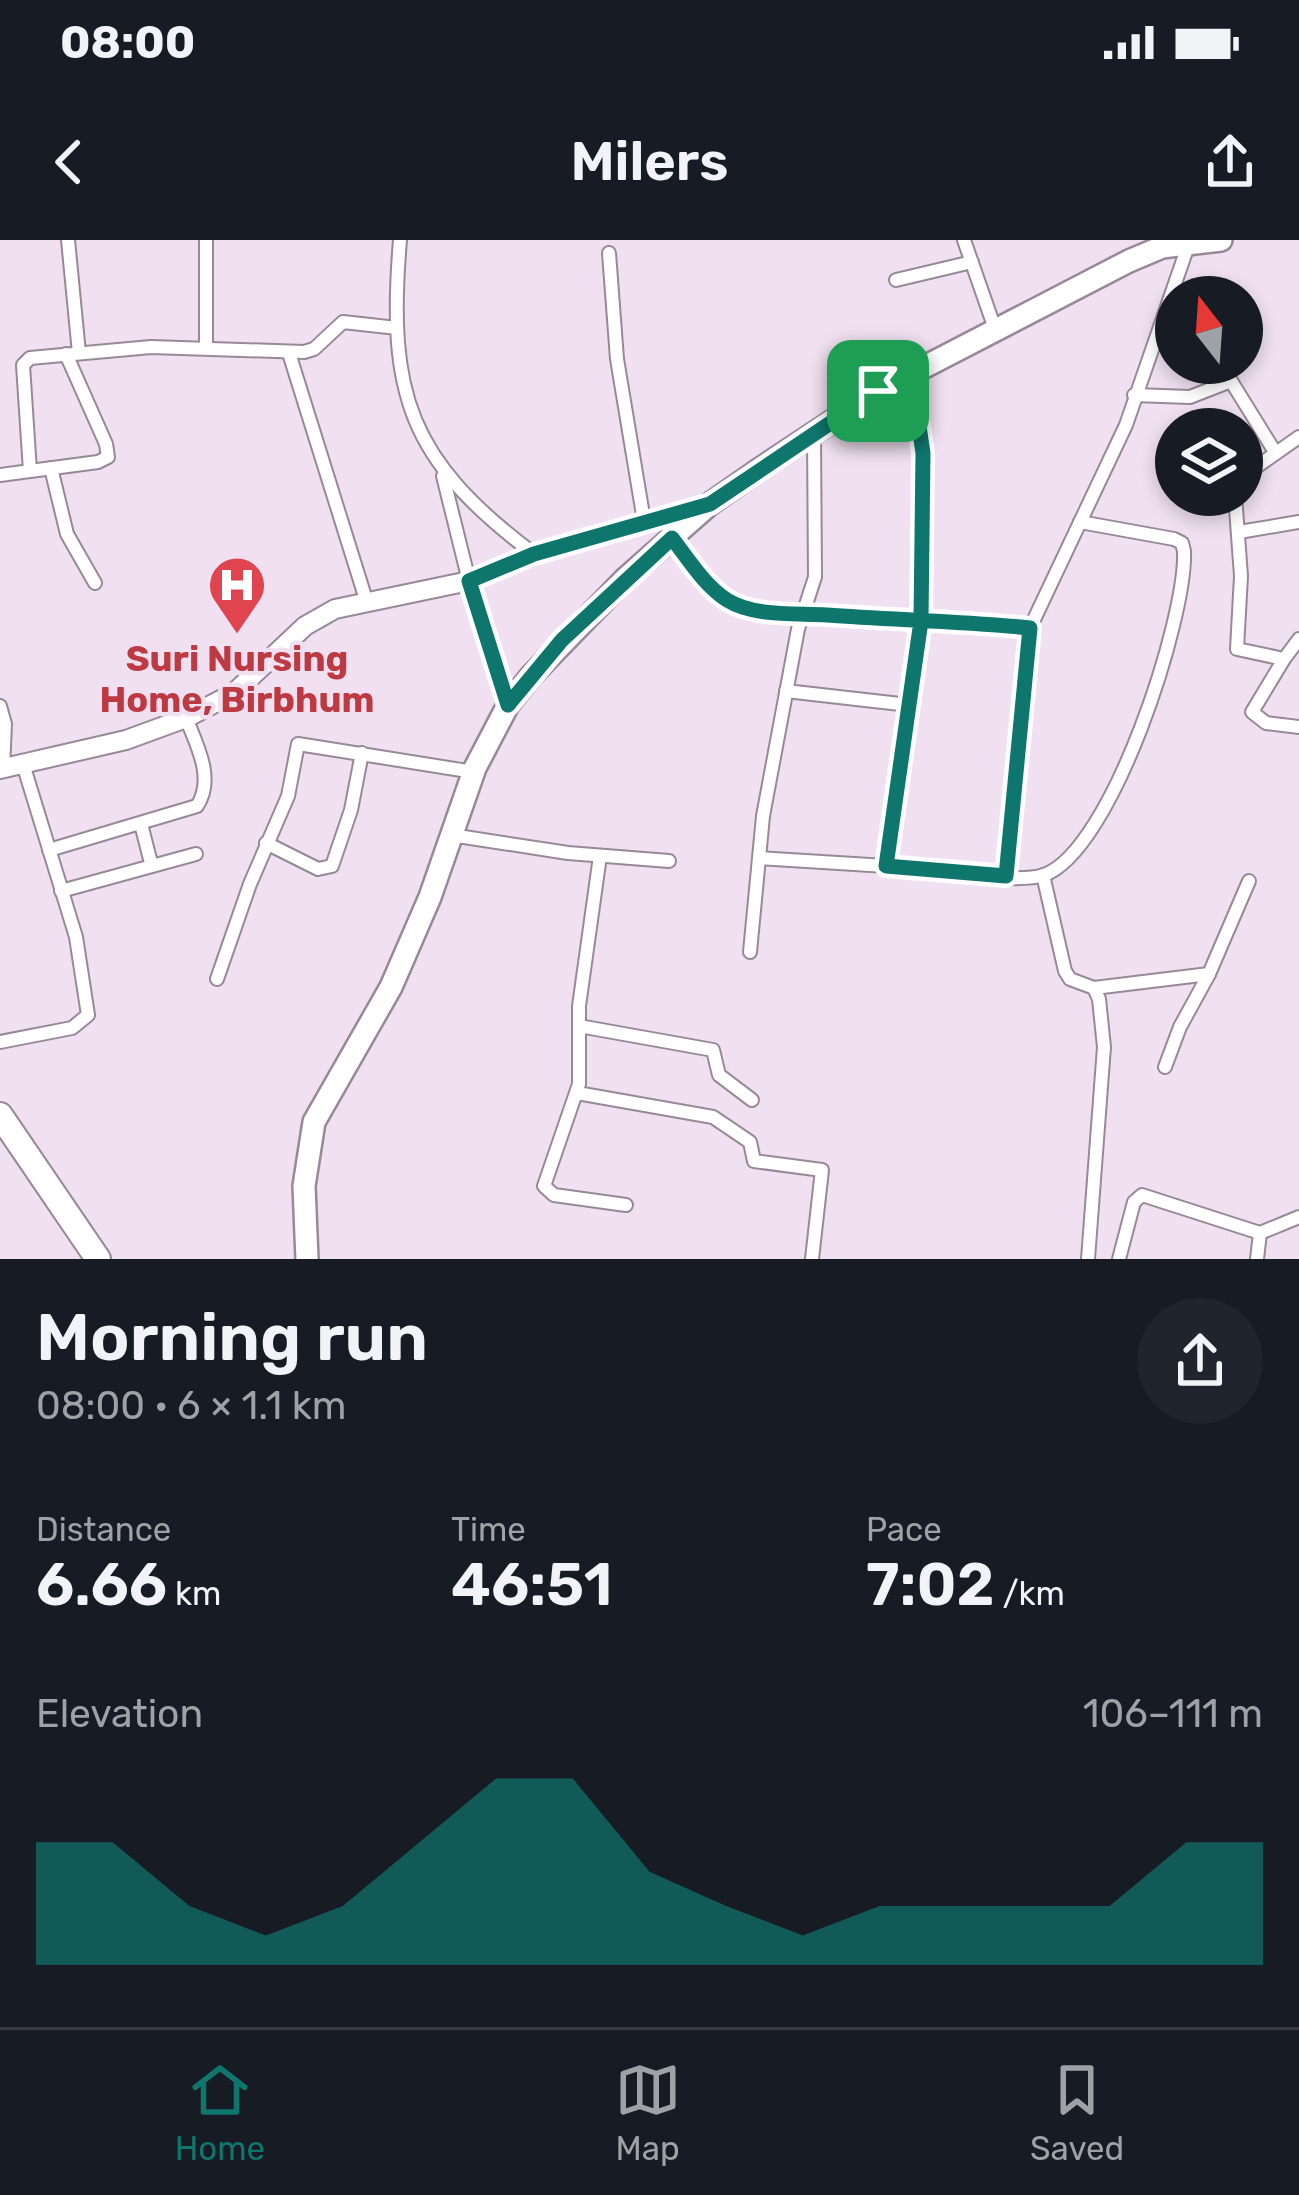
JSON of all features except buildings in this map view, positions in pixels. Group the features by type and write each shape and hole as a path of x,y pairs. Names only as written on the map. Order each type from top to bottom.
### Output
{"highway":[{"path":"0,1115 98,1259"}],"main road":[{"path":"307,1259 304,1186 314,1122 391,987 430,897 474,772 508,705 562,640 710,504 902,378 1096,276 1173,244 1221,240"},
{"path":"9,767 126,740 186,718 234,692 305,626 335,608 469,581 534,554 710,504"}],"street":[{"path":"0,476 103,461 108,455 73,354 68,240"},
{"path":"206,240 206,348"},
{"path":"400,240 400,361 420,434 442,471 491,522 534,554"},
{"path":"964,240 995,329"},
{"path":"1006,876 1030,628 1126,425 1173,244"},
{"path":"609,253 617,359 644,521"},
{"path":"896,280 972,262"},
{"path":"30,471 23,362 32,357 152,347 289,353 314,349 343,322 397,328"},
{"path":"289,353 367,602"},
{"path":"886,866 921,621 923,453 902,378"},
{"path":"1134,395 1190,397 1231,380 1275,452"},
{"path":"750,952 759,858 786,691 815,577 814,435"},
{"path":"1263,461 1299,437"},
{"path":"51,469 67,534 95,583"},
{"path":"442,471 469,581 508,705"},
{"path":"1237,516 1237,649 1284,659"},
{"path":"759,858 1006,876 1043,875 1072,852 1133,756 1180,602 1184,559 1182,542 1080,522"},
{"path":"1239,532 1299,522"},
{"path":"672,538 726,599 747,608 1030,628"},
{"path":"1299,640 1252,712 1266,723 1299,727"},
{"path":"786,691 909,705"},
{"path":"0,706 9,767 49,850 62,891 85,980 88,1015 72,1028 0,1042"},
{"path":"49,850 192,809 202,799 202,761 186,718"},
{"path":"217,980 291,786 296,745 474,772"},
{"path":"266,843 318,869 332,866 351,810 362,753"},
{"path":"141,824 151,863"},
{"path":"451,835 669,861"},
{"path":"62,891 196,854"},
{"path":"600,856 579,1026 577,1093 545,1190 554,1196 626,1205"},
{"path":"1043,875 1065,971 1074,981 1094,988 1209,974"},
{"path":"1165,1067 1249,881"},
{"path":"1088,1259 1104,1047 1100,999 1094,988"},
{"path":"579,1026 713,1050 719,1075 752,1100"},
{"path":"577,1093 712,1117 750,1142 752,1160 822,1171 812,1259"},
{"path":"1119,1259 1134,1202 1142,1195 1260,1233 1299,1217"},
{"path":"1257,1259 1260,1233"}],"place":[{"name":"Suri Nursing Home, Birbhum","path":"237,636"}],"route":[{"path":"878,391 710,504 534,554 469,581 508,705 562,640 672,538 713,588 747,608 786,613 921,621 981,622 1030,628 1006,876 886,866 921,621 924,472 919,426 902,378 878,391"}]}
